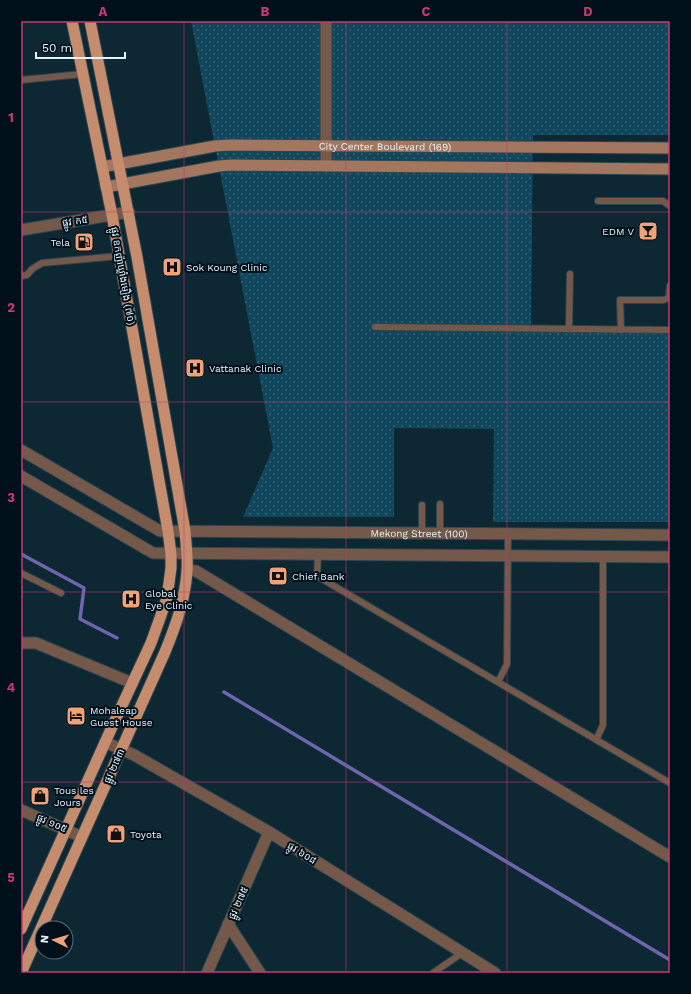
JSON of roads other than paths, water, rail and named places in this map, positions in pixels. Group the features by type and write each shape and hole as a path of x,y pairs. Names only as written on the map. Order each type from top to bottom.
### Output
{"main road":[{"name":"ផ្លូវ ឧកញ៉ាឃ្លាំងមឿង (៧០)","path":"72,21 112,215 171,554"},
{"name":"ផ្លូវ ឧកញ៉ាឃ្លាំងមឿង (៧០)","path":"90,21 129,212 185,531 187,554"},
{"name":"City Center Boulevard (169)","path":"102,167 214,146 326,145 670,148"},
{"name":"City Center Boulevard (169)","path":"106,187 219,166 232,165 670,169"},
{"name":"ផ្លូវ ២៧៣","path":"21,929 24,916 66,829 151,643 166,598 171,568 171,554"},
{"name":"ផ្លូវ ២៧៣","path":"21,972 176,625 183,601 187,570 187,554"},
{"path":"171,568 187,570"}],"street":[{"path":"326,21 326,166"},
{"name":"ផ្លូវ ក៥","path":"21,230 129,212"},
{"name":"Mekong Street (100)","path":"21,450 160,531 670,535"},
{"path":"21,476 153,553 670,558"},
{"path":"187,570 196,570 670,857"},
{"path":"21,643 36,643 132,683"},
{"name":"ផ្លូវ ៦០៨","path":"105,742 134,755 269,832 495,973"},
{"name":"ផ្លូវ ១០៥","path":"21,810 82,837"},
{"name":"ផ្លូវ ២៧៥","path":"207,973 269,832"},
{"path":"228,924 260,973"}],"lane":[{"path":"21,80 83,74"},
{"path":"598,201 663,201 670,206"},
{"path":"21,276 27,275 32,269 42,264 119,256"},
{"path":"569,329 570,274"},
{"path":"621,330 620,300 663,300 669,298 670,286"},
{"path":"375,327 670,330"},
{"path":"440,504 440,533"},
{"path":"422,505 422,533"},
{"path":"498,682 507,664 508,534"},
{"path":"318,555 317,576 670,783"},
{"path":"596,740 603,725 603,557"},
{"path":"21,573 61,594"},
{"path":"433,973 462,953"}],"waterway":[{"path":"21,554 84,588 80,619 117,638"},
{"path":"224,692 670,960"}],"place":[{"name":"EDM V","path":"648,231"},
{"name":"Tela","path":"84,242"},
{"name":"Sok Koung Clinic","path":"172,267"},
{"name":"Vattanak Clinic","path":"195,368"},
{"name":"Chief Bank","path":"278,576"},
{"name":"Global Eye Clinic","path":"131,599"},
{"name":"Mohaleap Guest House","path":"76,716"},
{"name":"Tous les Jours","path":"40,796"},
{"name":"Toyota","path":"116,834"}]}
